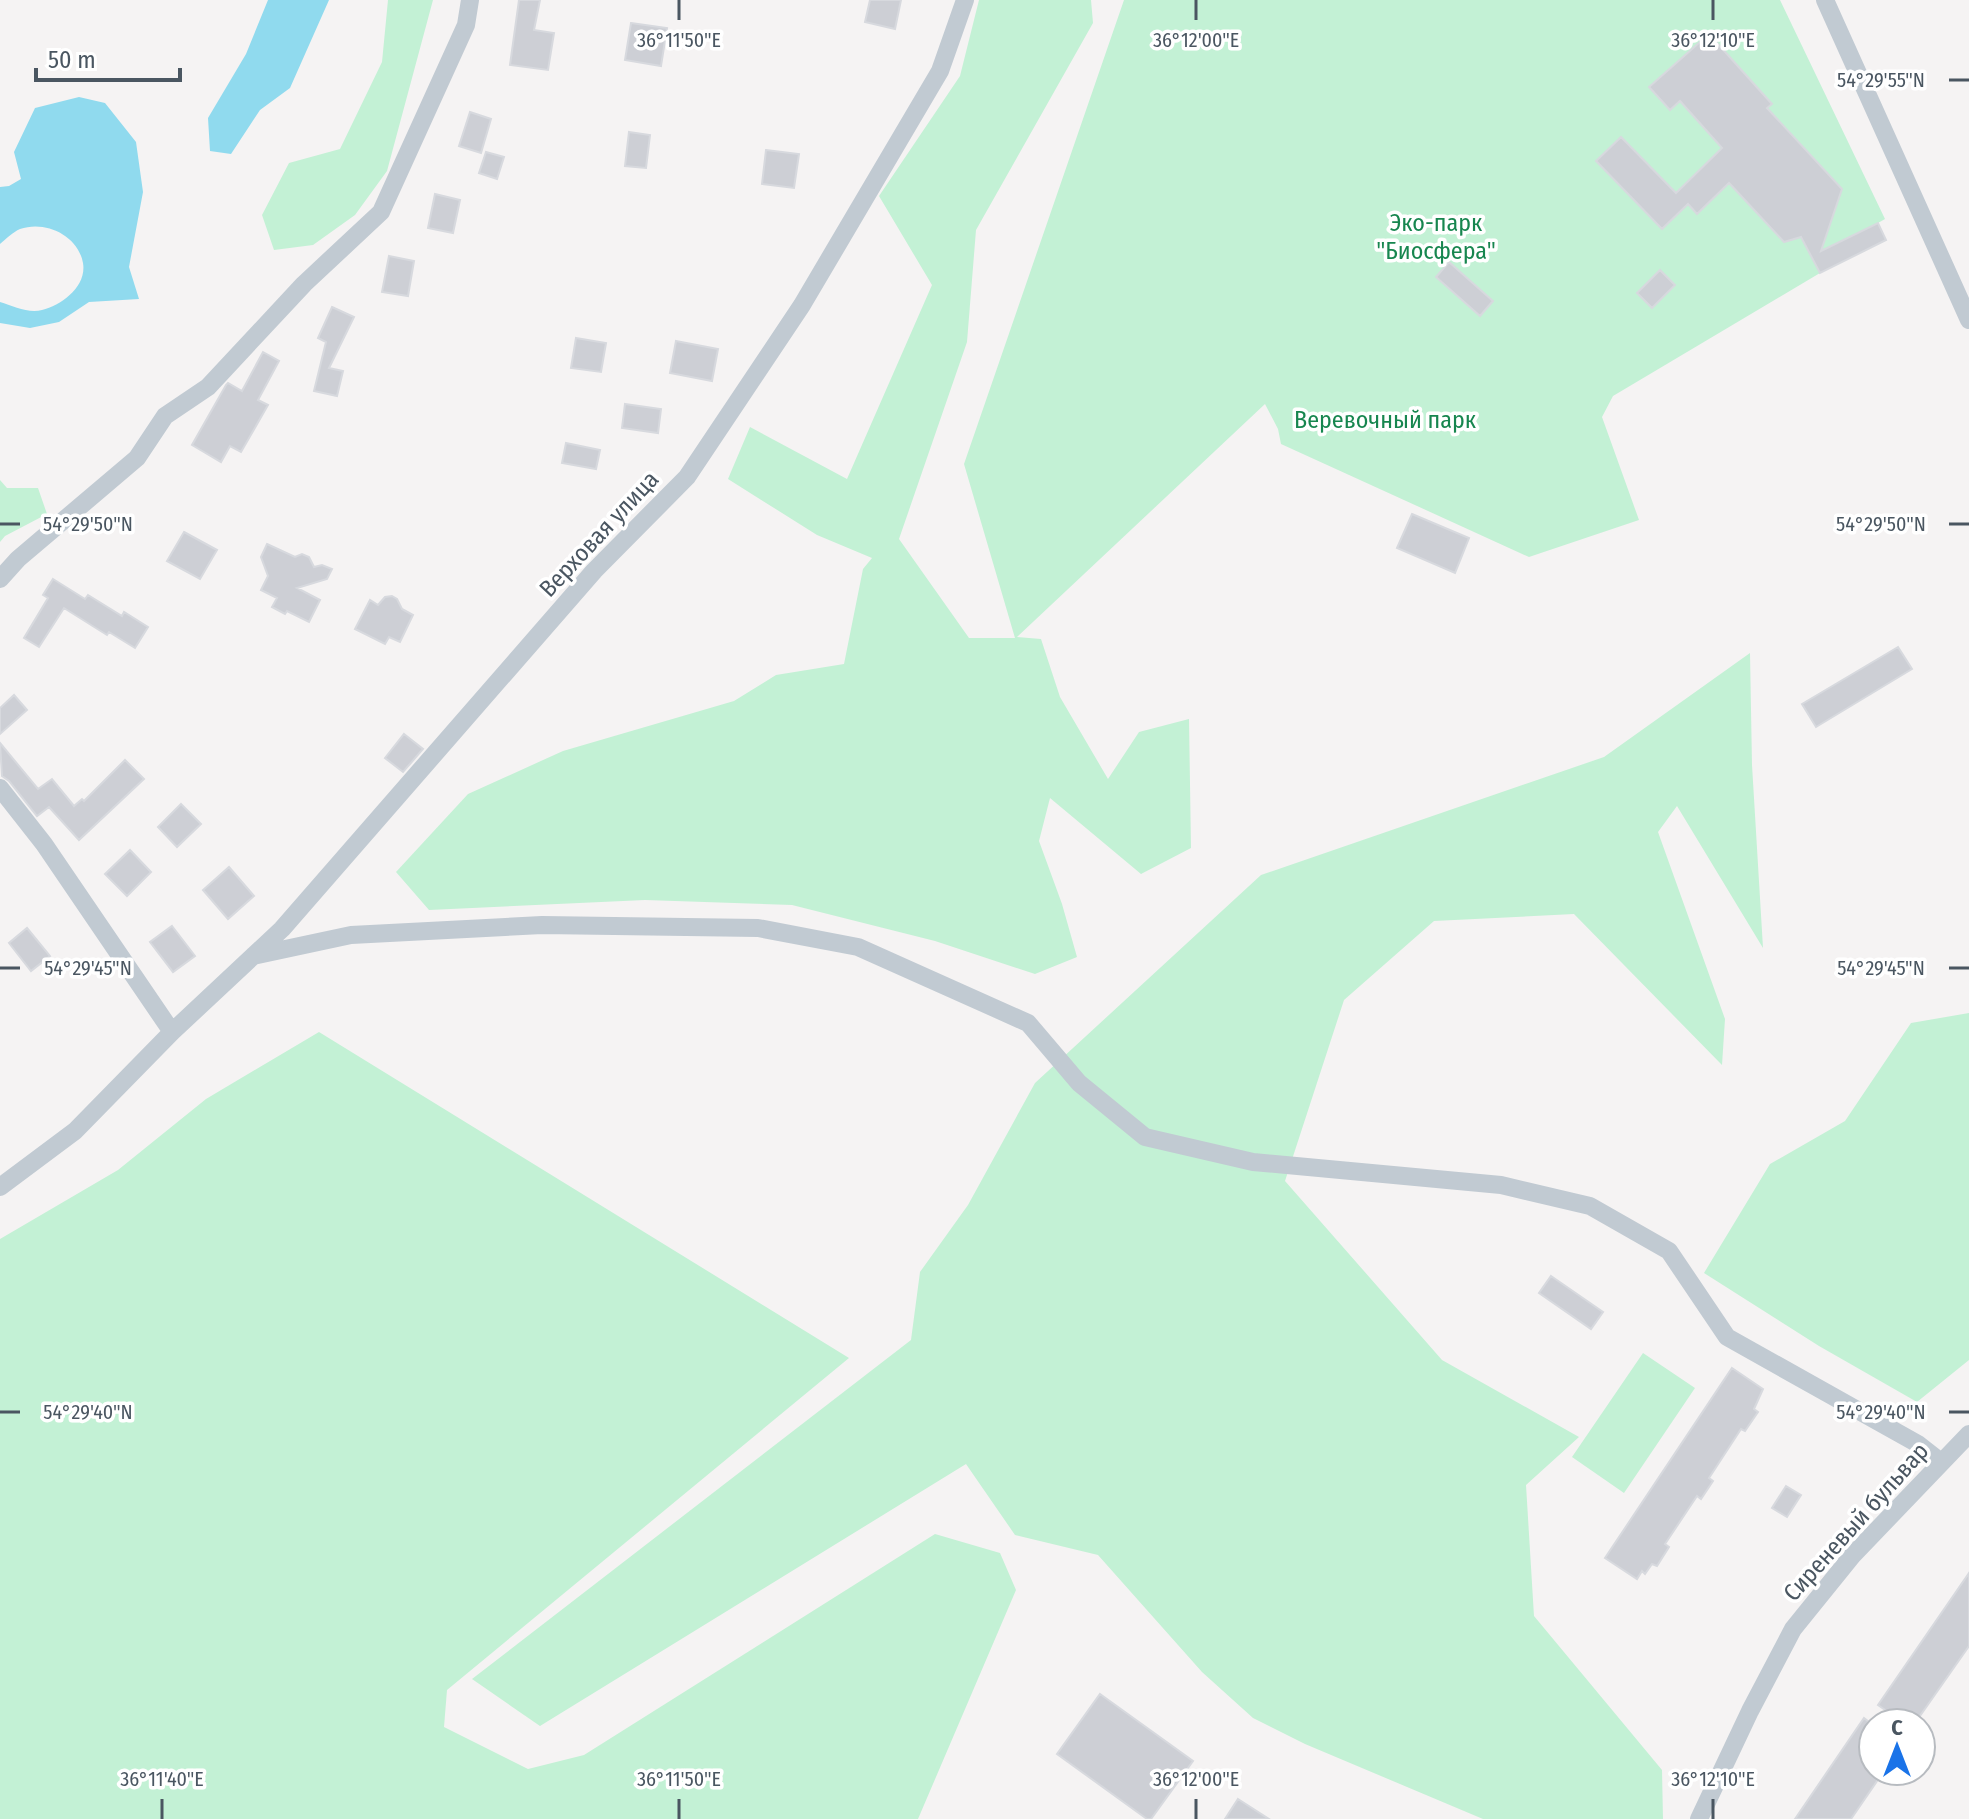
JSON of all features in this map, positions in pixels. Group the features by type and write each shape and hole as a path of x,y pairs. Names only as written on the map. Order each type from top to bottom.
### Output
{"street":[{"path":"0,579 18,559 137,458 165,416 208,387 304,284 381,212 466,25 470,0"},
{"name":"Верховая улица","path":"0,1187 75,1131 172,1032 282,929 594,571 687,477 802,305 940,71 965,0"},
{"path":"1825,0 1969,320"},
{"path":"0,788 44,844 172,1032"},
{"path":"253,956 351,935 542,925 758,928 858,947 1028,1023 1079,1083 1145,1137 1253,1162 1501,1185 1590,1206 1669,1251 1727,1337 1918,1444 1941,1462"},
{"name":"Сиреневый бульвар","path":"1699,1819 1793,1629 1852,1556 1969,1434"}],"green space":[{"path":"388,0 433,0 387,171 355,215 313,245 274,250 262,215 289,163 340,149 382,62"},
{"name":"Эко-парк \"Биосфера\"","path":"979,0 1091,0 1093,23 976,230 967,342 899,539 969,638 1015,638 964,464 1124,0 1780,0 1885,219 1878,223 1886,240 1820,273 1613,396 1602,417 1639,520 1529,557 1281,444 1278,429 1265,404 1017,637 1041,639 1060,697 1108,779 1139,732 1189,719 1191,848 1141,874 1050,798 1039,841 1077,957 1035,974 935,941 792,905 645,900 429,910 396,872 468,794 563,751 734,701 776,675 844,664 863,569 872,558 817,535 728,479 750,427 847,479 932,285 879,196 960,76"},
{"path":"0,480 7,488 38,488 47,514 5,536 0,542"},
{"path":"1750,653 1752,765 1763,948 1677,806 1658,832 1725,1019 1722,1065 1574,914 1434,921 1344,1000 1285,1181 1442,1360 1579,1437 1526,1485 1534,1616 1662,1770 1663,1819 1483,1819 1305,1744 1253,1718 1202,1672 1098,1555 1015,1535 966,1464 540,1726 472,1679 911,1340 920,1272 968,1205 1035,1083 1261,875 1604,757"},
{"path":"1969,1013 1969,1360 1917,1402 1819,1346 1704,1273 1770,1164 1845,1121 1911,1023"},
{"path":"319,1032 849,1358 447,1690 444,1727 528,1769 584,1755 935,1534 1000,1553 1016,1590 918,1819 0,1819 0,1239 118,1170 206,1099"},
{"path":"1643,1353 1695,1388 1624,1493 1572,1457"}],"water":[{"path":"268,0 329,0 290,88 260,110 231,154 210,151 208,118 246,54"},
{"path":"79,97 105,103 136,142 143,192 129,267 139,299 89,302 59,322 30,328 0,323 0,302 26,310 42,310 65,299 81,279 83,263 80,253 67,238 50,228 17,230 0,244 0,187 21,179 14,152 35,108"}],"building":[{"path":"519,0 540,0 534,30 554,33 548,70 510,65"},
{"path":"870,0 901,0 895,29 865,22"},
{"path":"631,23 667,28 661,66 625,60"},
{"path":"1709,34 1772,104 1767,108 1842,189 1821,251 1878,223 1886,240 1820,273 1801,237 1784,242 1729,183 1697,214 1688,204 1662,229 1596,161 1621,137 1676,193 1722,148 1680,101 1670,110 1649,87"},
{"path":"470,112 491,119 481,153 459,146"},
{"path":"629,132 650,135 646,168 625,166"},
{"path":"766,150 799,154 794,188 762,184"},
{"path":"486,152 504,157 497,179 479,173"},
{"path":"435,194 460,200 453,233 428,228"},
{"path":"389,256 414,261 408,296 382,292"},
{"path":"1449,262 1493,301 1480,316 1436,277"},
{"path":"1660,270 1675,285 1652,308 1637,293"},
{"path":"332,307 354,317 329,368 343,371 337,396 314,391 326,342 318,338"},
{"path":"576,338 606,343 601,372 571,368"},
{"path":"676,341 718,349 712,381 670,373"},
{"path":"263,352 279,361 258,400 268,405 241,452 230,446 221,462 192,445 226,385 228,383 242,391"},
{"path":"625,404 661,409 658,433 622,428"},
{"path":"566,443 600,450 596,469 562,463"},
{"path":"1412,514 1469,538 1455,573 1397,548"},
{"path":"184,532 217,550 200,579 167,561"},
{"path":"267,544 295,557 302,554 309,557 314,567 322,565 332,569 327,579 297,588 320,600 309,622 272,607 277,598 261,590 268,576 261,557"},
{"path":"53,579 85,599 88,595 122,616 124,612 148,627 135,648 109,632 107,635 64,608 39,647 24,638 48,598 43,595"},
{"path":"392,596 402,609 413,615 400,642 389,637 385,644 355,629 370,600 378,605 385,597"},
{"path":"1898,647 1912,669 1816,727 1802,704"},
{"path":"14,695 27,710 0,734 0,708"},
{"path":"404,734 423,749 403,772 385,758"},
{"path":"0,743 38,789 52,779 74,806 82,799 84,801 125,760 144,779 79,840 49,807 37,816 2,776"},
{"path":"181,804 201,824 177,847 158,827"},
{"path":"130,850 151,872 127,896 105,874"},
{"path":"229,867 254,896 228,919 203,890"},
{"path":"172,926 195,956 173,972 150,942"},
{"path":"27,928 50,956 31,971 9,943"},
{"path":"1551,1276 1603,1312 1591,1329 1539,1293"},
{"path":"1732,1368 1763,1389 1754,1409 1758,1412 1745,1431 1741,1429 1709,1478 1713,1481 1701,1499 1697,1496 1665,1544 1669,1547 1657,1566 1652,1564 1637,1579 1605,1558"},
{"path":"1786,1486 1801,1495 1787,1517 1772,1508"},
{"path":"1969,1573 1969,1646 1926,1707 1878,1705"},
{"path":"1100,1694 1193,1761 1151,1819 1057,1754"},
{"path":"1857,1728 1857,1787 1873,1787 1851,1819 1795,1819"},
{"path":"1238,1799 1269,1819 1225,1819"}],"park label":[{"name":"Веревочный парк","path":"1385,420"}]}
